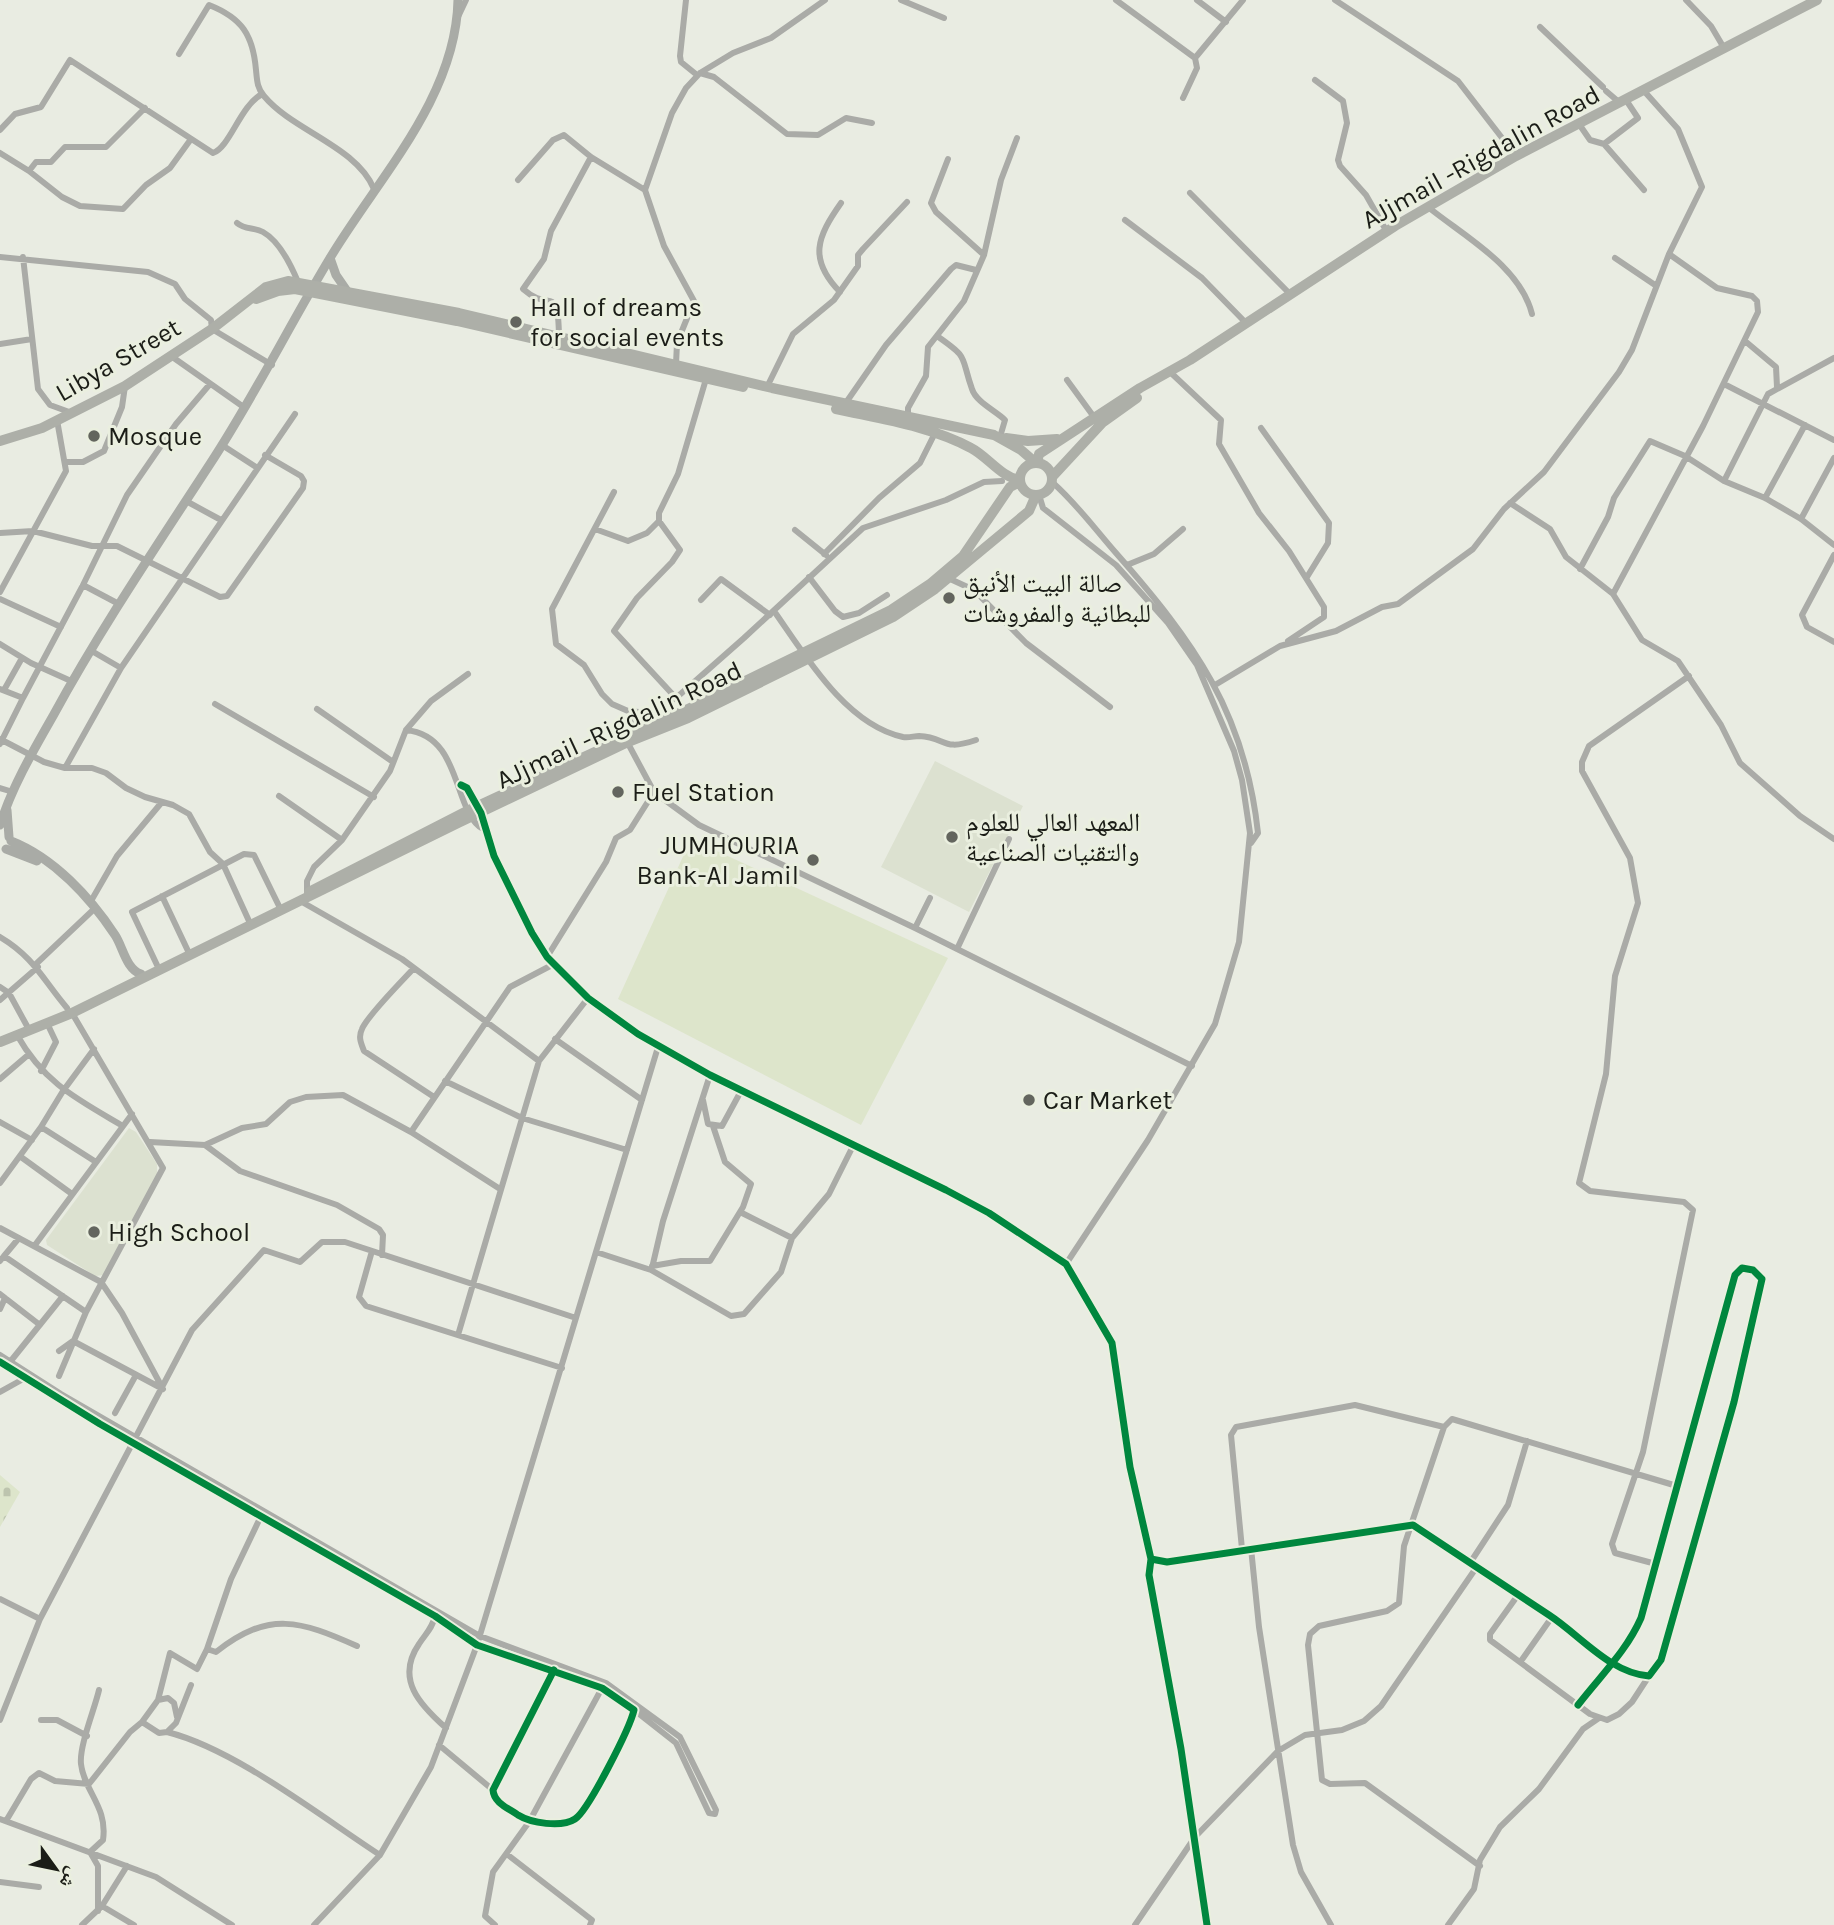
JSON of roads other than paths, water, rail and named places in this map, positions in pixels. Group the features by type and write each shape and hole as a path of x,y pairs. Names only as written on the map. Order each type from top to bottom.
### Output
{"main road":[{"name":"AJjmail -Rigdalin Road","path":"1172,371 1387,232 1516,156 1817,0"},
{"name":"Libya Street","path":"0,441 57,420 125,386 212,329 276,282 298,282"},
{"path":"298,282 313,289 705,379 914,422 1028,441 1061,438"},
{"path":"248,300 286,289 348,291 845,404 914,422 971,448 1010,477 1020,481 1026,491 1037,495 1048,491 1052,479 1102,423 1172,371"},
{"path":"1037,463 1039,454 1061,438 1172,371"},
{"path":"997,436 1048,468 1052,479"},
{"path":"994,463 1002,481 999,505"},
{"path":"1020,481 1024,468 1037,463"},
{"name":"AJjmail -Rigdalin Road","path":"0,1040 47,1023 626,739 688,718 891,610 930,584 963,556 1010,487 1020,481"},
{"name":"AJjmail -Rigdalin Road","path":"805,656 893,617 948,578 1032,509 1037,495"},
{"name":"AJjmail -Rigdalin Road","path":"136,978 157,965 279,906 305,897"},
{"name":"AJjmail -Rigdalin Road","path":"0,1040 27,1026 70,1011"}],"street":[{"path":"203,0 240,21 255,58 262,94 354,162 369,177 374,189"},
{"path":"686,0 681,62 698,74 714,77 787,134 818,135 849,118 872,123"},
{"path":"676,364 677,343 694,301 664,246 645,190 672,113 698,74 733,53 771,38 799,21 825,0"},
{"path":"901,0 944,18"},
{"path":"1116,0 1195,58 1197,68 1183,98"},
{"path":"1197,0 1226,22"},
{"path":"1195,58 1243,0"},
{"path":"1335,0 1458,81 1516,156"},
{"path":"1686,0 1710,26 1724,48"},
{"path":"0,825 7,802 31,754 117,603 272,365 330,258 432,97 447,59 461,1"},
{"path":"179,54 209,5"},
{"path":"1540,27 1638,118 1604,144"},
{"path":"2,125 20,112 41,107 70,60 217,153 246,106 262,94"},
{"path":"1315,80 1343,101 1347,123 1338,160 1340,166 1366,195 1387,232"},
{"path":"1280,646 1336,631 1382,607 1405,600 1474,549 1510,503 1544,472 1619,372 1632,350 1655,285 1702,183 1678,129 1644,91"},
{"path":"29,172 36,162 51,162 65,147 106,147 145,108"},
{"path":"1579,124 1590,140 1604,144 1644,190"},
{"path":"518,180 560,136 571,138 592,157 645,190"},
{"path":"914,422 908,408 926,376 928,347 964,301 984,255 1001,180 1017,138"},
{"path":"0,152 62,197 80,206 123,209 142,188 170,168 191,139"},
{"path":"559,337 559,309 555,303 529,294 523,289 544,258 551,231 592,157"},
{"path":"948,159 931,203 936,212 984,255"},
{"path":"1190,193 1290,294"},
{"path":"767,387 793,334 825,310 859,266 859,255 863,249 907,202"},
{"path":"840,292 821,268 819,245 825,226 841,203"},
{"path":"1428,207 1513,276 1528,296 1532,314"},
{"path":"1125,220 1202,278 1245,323"},
{"path":"237,223 243,229 263,232 288,261 298,282"},
{"path":"1613,594 1724,384 1758,312 1757,301 1747,294 1717,288 1668,254"},
{"path":"0,257 23,257 130,269 158,276 178,286 186,299 211,320 212,329 272,365"},
{"path":"23,257 38,388 50,405 72,413"},
{"path":"330,258 336,275 348,291"},
{"path":"1615,258 1655,285"},
{"path":"845,404 886,345 951,269 956,265 976,270"},
{"path":"937,336 961,352 967,363 972,390 1005,419 997,436"},
{"path":"0,344 32,339"},
{"path":"1745,341 1776,366 1777,387"},
{"path":"171,356 245,408"},
{"path":"1724,481 1762,403 1777,387 1834,358"},
{"path":"1172,371 1221,420 1219,444 1259,513 1307,577 1326,614 1280,646 1215,685"},
{"path":"595,529 628,541 647,533 659,521 684,456 705,379"},
{"path":"1067,380 1094,417"},
{"path":"210,384 176,424 127,495 1,741 65,768 92,768 106,773 126,788 189,814 209,852 223,864 249,921"},
{"path":"1724,384 1834,440"},
{"path":"66,462 83,462 104,451 116,427 125,386"},
{"path":"65,768 121,668 256,467 295,414"},
{"path":"0,592 66,471 57,420"},
{"path":"1765,498 1805,425"},
{"path":"1261,428 1329,523 1328,543 1307,577"},
{"path":"935,433 920,463 879,498 809,577 676,698 631,723 626,739 654,792 699,825 729,842 957,948 1192,1066"},
{"path":"1580,569 1608,517 1614,498 1650,441 1685,456 1724,481 1765,498 1801,519 1834,545"},
{"path":"222,445 256,467"},
{"path":"0,533 33,531 99,548 117,546 180,579 220,597 227,596 234,590 303,488 304,481 301,476 265,455"},
{"path":"1801,519 1834,458"},
{"path":"1052,479 1127,565 1171,621 1215,685 1232,722 1249,779 1258,833 1249,844"},
{"path":"827,556 873,523 946,500 984,482 1002,481"},
{"path":"614,492 552,609 556,644 583,665 612,704 628,710 650,713"},
{"path":"1037,495 1043,508 1116,565 1171,621 1198,665 1224,725 1242,780 1251,833 1244,907 1232,975 1215,1024 1148,1140 1066,1264"},
{"path":"186,500 221,520"},
{"path":"1510,503 1550,529 1566,558 1613,594 1638,635 1673,656 1721,725 1740,763 1800,816 1834,839"},
{"path":"659,521 680,550 637,598 614,631 676,698"},
{"path":"1127,565 1154,554 1184,529"},
{"path":"795,530 827,556"},
{"path":"1834,555 1802,615 1807,627 1834,642"},
{"path":"809,577 843,617 859,614 887,595"},
{"path":"948,578 974,590 1026,643 1110,707"},
{"path":"701,600 720,579 772,613 834,693 874,723 894,734 920,736 956,747 976,740"},
{"path":"82,587 117,603"},
{"path":"0,599 61,627"},
{"path":"0,644 71,681"},
{"path":"90,650 121,668"},
{"path":"22,657 2,689 23,698"},
{"path":"468,674 431,701 406,730 374,797 341,840 314,867 307,881 305,897 414,968 539,1061"},
{"path":"1656,1564 1620,1556 1613,1548 1637,1476 1693,1210 1684,1202 1590,1191 1579,1183 1606,1074 1615,976 1638,903 1630,858 1582,771 1582,762 1589,746 1689,676"},
{"path":"215,704 374,797"},
{"path":"317,709 393,762"},
{"path":"406,730 427,735 452,766 461,785 467,788 475,812 522,916 547,957 588,998 658,1046 710,1075 989,1213 1066,1264 1112,1343 1130,1467 1151,1559 1149,1575 1195,1837 1207,1925"},
{"path":"0,788 13,792"},
{"path":"547,957 563,926 606,862 616,838 630,830 654,792"},
{"path":"279,796 341,840"},
{"path":"7,802 4,845 32,858 92,906 118,941 136,978"},
{"path":"0,1000 37,966 92,906 124,846 162,802"},
{"path":"957,948 1009,839"},
{"path":"157,965 132,912 223,864 249,853 254,855 279,906"},
{"path":"162,896 188,951"},
{"path":"915,928 929,898"},
{"path":"0,937 18,948 37,966 70,1011 163,1168 159,1181 101,1282 59,1376"},
{"path":"411,1132 510,987 554,964"},
{"path":"414,968 370,1016 362,1028 360,1041 364,1051 434,1097"},
{"path":"0,987 9,993 27,1026"},
{"path":"458,1335 539,1061 588,998"},
{"path":"40,1071 56,1042 47,1023"},
{"path":"17,1035 40,1071 63,1091 123,1126"},
{"path":"555,1039 642,1100"},
{"path":"314,1925 380,1856 425,1778 446,1728 480,1636 658,1046"},
{"path":"0,1183 21,1157 63,1091 94,1049"},
{"path":"0,1079 28,1055"},
{"path":"652,1268 663,1220 710,1075"},
{"path":"445,1081 522,1118 627,1150"},
{"path":"703,1097 708,1124 722,1126 741,1091"},
{"path":"150,1142 205,1145 242,1128 267,1124 290,1102 330,1095 357,1101 500,1189"},
{"path":"35,1245 132,1114"},
{"path":"0,1122 32,1140"},
{"path":"652,1268 681,1261 710,1261 740,1212 751,1184 728,1166 713,1126"},
{"path":"41,1127 96,1162"},
{"path":"596,1252 652,1268 737,1317 744,1314 781,1272 792,1238 830,1194 854,1144"},
{"path":"205,1145 240,1171 353,1212 383,1235 382,1255"},
{"path":"21,1157 72,1194"},
{"path":"740,1212 792,1238"},
{"path":"0,1228 101,1282 122,1313 163,1389"},
{"path":"19,1238 2,1259 86,1312"},
{"path":"0,1720 40,1619 192,1330 264,1250 300,1262 323,1242 331,1240 576,1318"},
{"path":"372,1251 359,1297 362,1303 562,1368"},
{"path":"1518,1595 1490,1634 1494,1644 1521,1661 1578,1705 1599,1718 1608,1720 1619,1714 1661,1661 1734,1402 1762,1279 1753,1270 1736,1270 1641,1618 1629,1645 1611,1662 1578,1705"},
{"path":"0,1308 2,1296 40,1325"},
{"path":"10,1362 63,1296"},
{"path":"73,1341 163,1389"},
{"path":"58,1351 73,1341"},
{"path":"0,1355 133,1439 435,1616 477,1644 602,1688 676,1743 709,1813 715,1814 716,1810 687,1747 671,1729 596,1677 480,1636 133,1439 25,1378 0,1362"},
{"path":"115,1413 136,1374"},
{"path":"0,1392 25,1378"},
{"path":"1331,1925 1301,1871 1293,1845 1231,1434 1236,1427 1355,1405 1444,1427"},
{"path":"1480,1866 1365,1783 1330,1784 1322,1780 1308,1645 1310,1634 1319,1626 1387,1611 1399,1603 1404,1546 1444,1427 1452,1419 1677,1486"},
{"path":"1135,1925 1195,1837 1278,1751 1292,1741 1317,1732 1342,1730 1364,1721 1381,1706 1473,1566 1508,1505 1527,1441"},
{"path":"89,1784 158,1700 170,1653 197,1669 207,1649 231,1578 261,1516"},
{"path":"1151,1559 1167,1562 1413,1525 1552,1616 1611,1662 1635,1675 1649,1676"},
{"path":"0,1599 40,1619"},
{"path":"435,1616 432,1630 414,1654 408,1679 412,1692 446,1728"},
{"path":"1521,1661 1552,1616"},
{"path":"207,1649 216,1651 245,1632 270,1624 291,1623 311,1626 357,1646"},
{"path":"493,1790 554,1670"},
{"path":"167,1732 176,1723 191,1685"},
{"path":"495,1925 485,1916 493,1872 508,1855 529,1822 602,1688"},
{"path":"99,1690 80,1763 102,1817 103,1840 110,1859"},
{"path":"158,1700 168,1698 174,1703 176,1723"},
{"path":"439,1745 493,1790 498,1802 529,1822 568,1822 580,1815 606,1770 634,1710"},
{"path":"1448,1925 1474,1889 1486,1848 1504,1823 1539,1789 1583,1729 1599,1718"},
{"path":"41,1720 57,1720 87,1736"},
{"path":"142,1722 159,1733 167,1732 194,1739 230,1758 380,1856"},
{"path":"89,1784 55,1781 39,1773 31,1779 3,1820 127,1866 190,1896 232,1925"},
{"path":"90,1852 103,1840"},
{"path":"90,1852 98,1866 100,1908"},
{"path":"508,1855 592,1920 590,1925"},
{"path":"82,1925 100,1908 127,1866"},
{"path":"0,1882 39,1887"},
{"path":"100,1908 134,1925"},
{"path":"320,1919 326,1925"}],"place":[{"name":"Hall of dreams for social events","path":"516,322"},
{"name":"Mosque","path":"94,436"},
{"name":"صالة البيت الأنيق للبطانية والمفروشات","path":"949,598"},
{"name":"Fuel Station","path":"618,792"},
{"name":"المعهد العالي للعلوم والتقنيات الصناعية","path":"952,837"},
{"name":"JUMHOURIA Bank-Al Jamil","path":"813,860"},
{"name":"Car Market","path":"1029,1100"},
{"name":"High School","path":"94,1232"}]}
